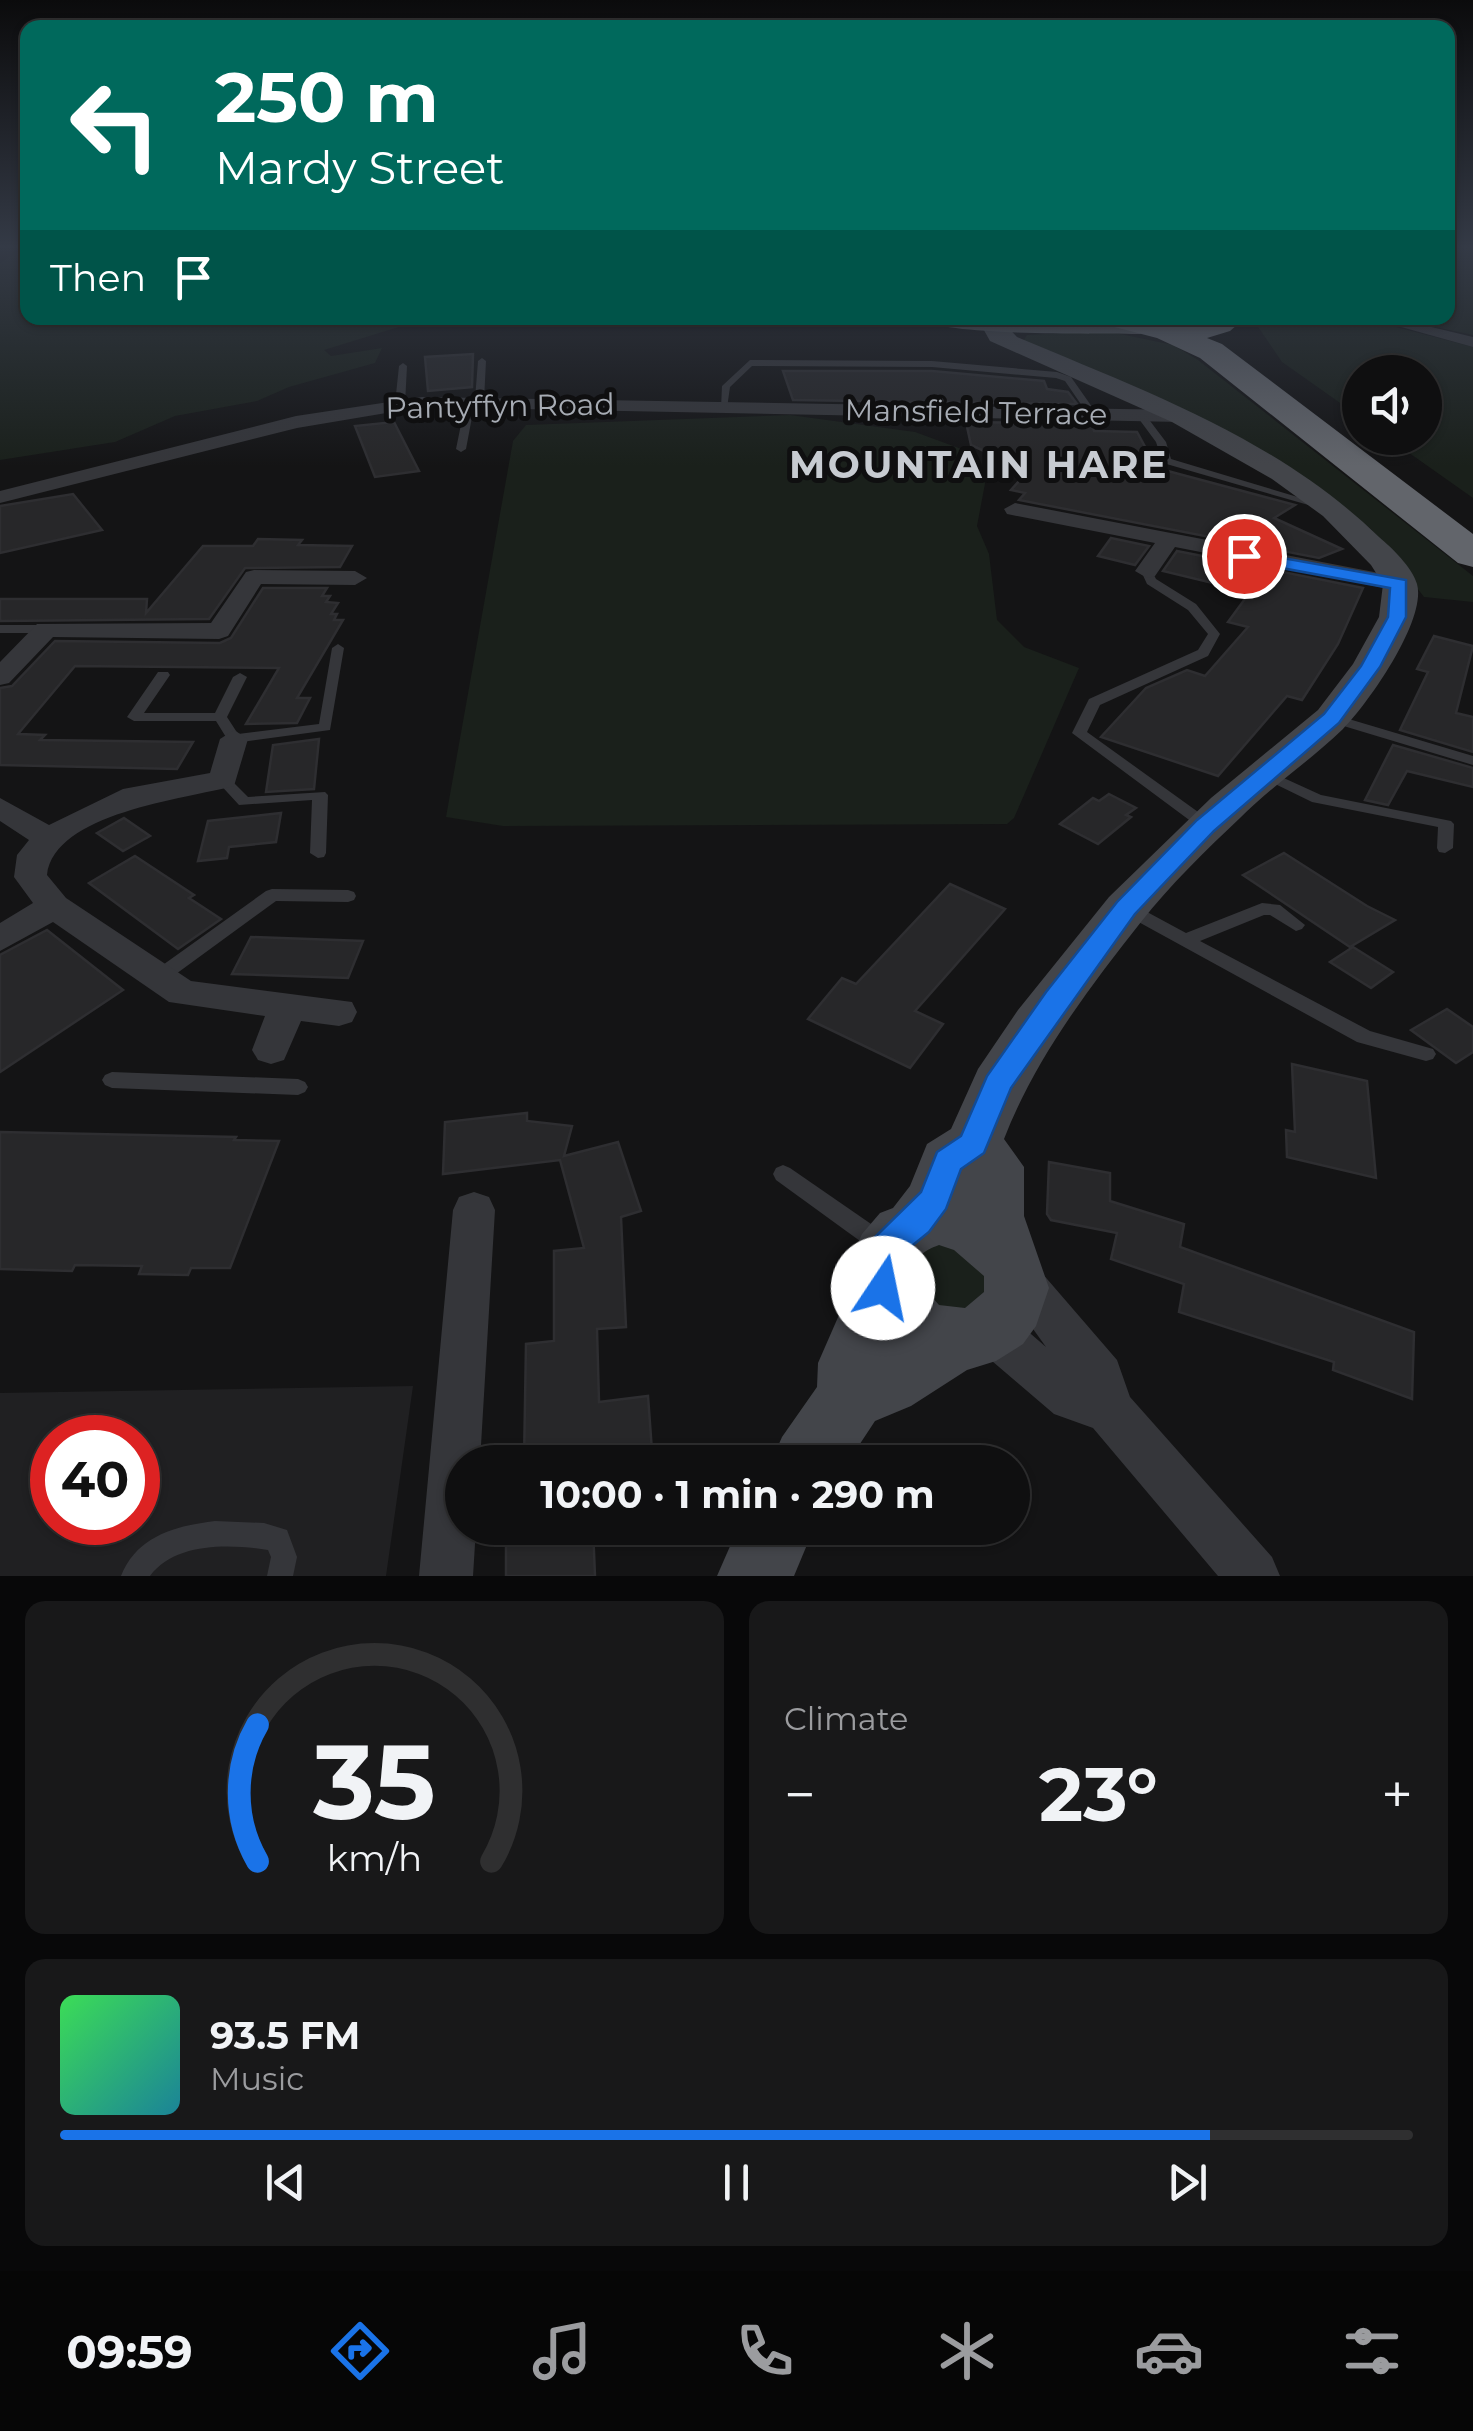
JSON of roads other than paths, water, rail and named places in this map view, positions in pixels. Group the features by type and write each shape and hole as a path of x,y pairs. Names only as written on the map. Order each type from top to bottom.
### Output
{"highway":[{"path":"1141,325 1211,351 1473,554"},
{"path":"1150,325 1200,329 1213,325"},
{"path":"1232,325 1242,346 1342,422"},
{"path":"1388,455 1473,518"}],"street":[{"path":"819,1445 851,1397 852,1363 896,1252 935,1199 948,1161 974,1144 998,1084 1037,1024 1126,908 1206,826 1332,718 1370,667 1397,617 1400,584 1384,559 1334,510 1282,473 1009,342 998,336 992,325"},
{"path":"1405,325 1473,342"},
{"name":"Pantyffyn Road","path":"0,497 296,422 400,404 475,400 771,407"},
{"name":"Mansfield Terrace","path":"771,407 1161,415"},
{"path":"1015,508 1400,584"},
{"path":"1148,571 1168,540"},
{"path":"0,677 46,629 85,623 219,631 254,577 355,578"},
{"path":"227,728 223,780 134,794 48,838 32,855 30,877 54,906 182,993 339,1012"},
{"path":"0,808 48,838"},
{"path":"0,939 54,906"},
{"path":"271,1050 288,1006"},
{"path":"851,1397 887,1384 969,1337 1000,1324 1012,1306 1016,1287 994,1216 994,1167 974,1144"},
{"path":"446,1576 474,1210"},
{"path":"896,1252 962,1222 983,1232 1100,1376 1109,1410 1253,1576"},
{"path":"896,1252 894,1308 911,1325 933,1336 1008,1344 1070,1397 1109,1410"},
{"path":"755,1576 769,1545"}],"lane":[{"path":"461,449 482,361"},
{"path":"724,406 726,386 750,363 932,364 1058,375 1068,379 1092,414"},
{"path":"400,404 403,366"},
{"path":"1148,571 1150,581 1192,607 1214,634 1203,653 1094,702 1079,733 1206,826"},
{"path":"0,629 46,629"},
{"path":"164,675 134,717 227,728 324,726 338,648"},
{"path":"227,728 240,677"},
{"path":"1332,718 1473,761"},
{"path":"1266,774 1317,799 1446,824 1445,848"},
{"path":"223,780 244,802 320,795 318,852"},
{"path":"159,977 272,896 348,896"},
{"path":"1126,908 1364,1037 1426,1054"},
{"path":"1188,939 1262,909 1274,909 1296,925"},
{"path":"258,1085 271,1050"},
{"path":"112,1080 298,1086"},
{"path":"783,1174 896,1252"},
{"path":"134,1576 150,1554 172,1542 258,1534 278,1539 284,1557 280,1576"}],"district":[{"name":"MOUNTAIN HARE","path":"979,464"}]}
